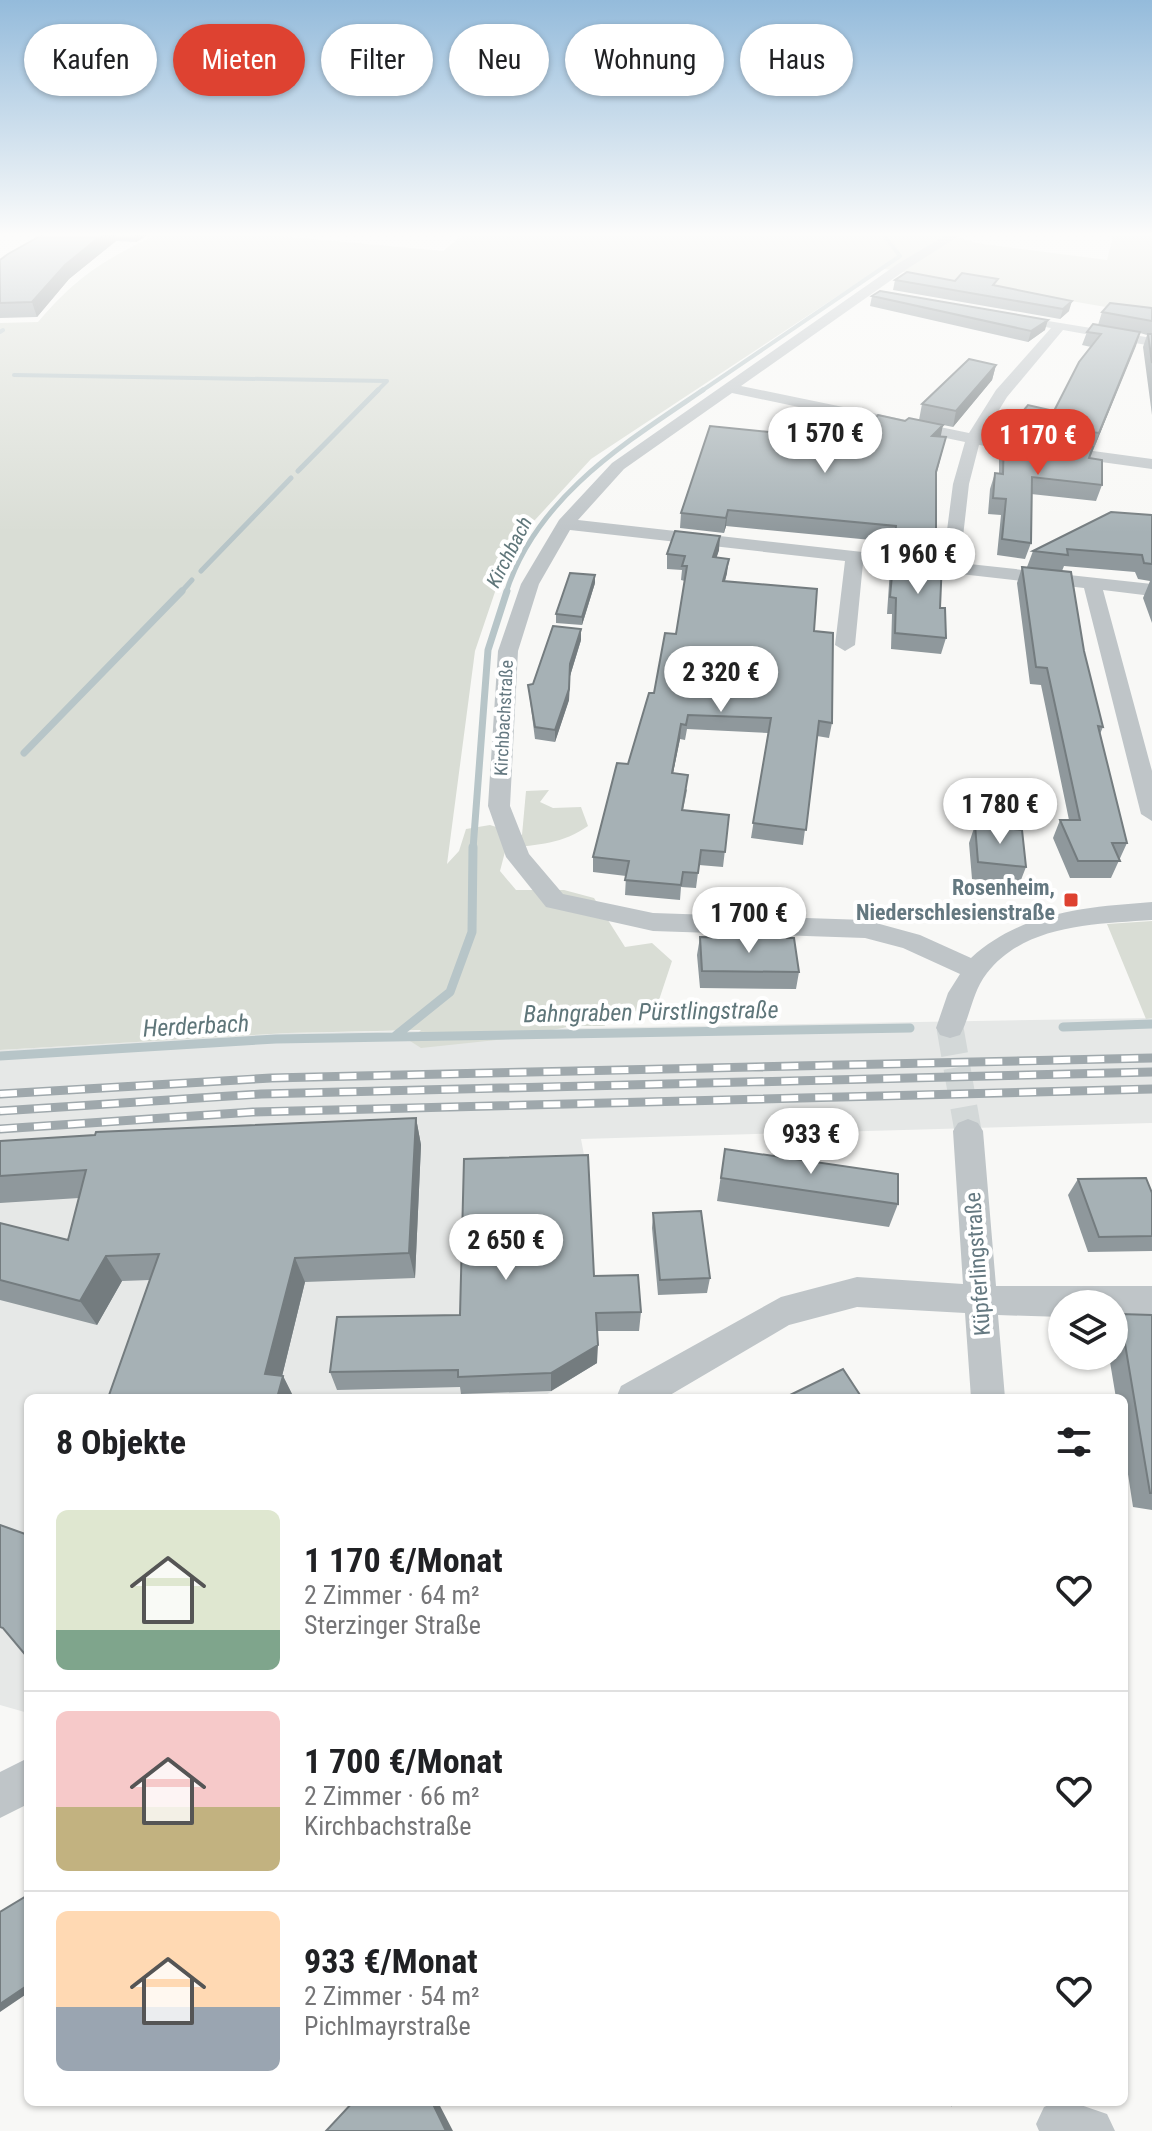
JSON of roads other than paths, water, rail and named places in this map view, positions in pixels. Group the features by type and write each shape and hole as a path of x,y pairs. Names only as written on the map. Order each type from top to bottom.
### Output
{"street":[{"name":"Kirchbachstraße","path":"808,333 618,466 565,524 530,584 508,651 499,806 518,857 555,901 653,922 823,925 865,929 911,941 972,969"},
{"path":"951,565 966,463 973,439 984,418 1054,333"},
{"path":"1103,333 1152,342"},
{"path":"729,388 973,439 1152,464"},
{"path":"565,524 1152,590"},
{"path":"845,645 855,555"},
{"path":"1092,583 1152,814"},
{"path":"950,1028 956,998 972,969 998,945 1024,931 1095,914 1152,911"},
{"name":"Küpferlingstraße","path":"968,1131 988,1394"},
{"path":"640,1394 781,1312 857,1292 980,1301 1152,1301"},
{"path":"0,1797 24,1782"}],"waterway":[{"name":"Kirchbach","path":"700,392 786,333"},
{"path":"14,375 387,381 378,390"},
{"path":"298,471 378,390"},
{"name":"Kirchbach","path":"506,593 520,559 538,528 586,475 703,390"},
{"path":"201,571 291,478"},
{"path":"180,593 192,580"},
{"path":"24,753 182,591"},
{"name":"Kirchbach","path":"473,849 488,650 507,591"},
{"name":"Kirchbach","path":"394,1037 450,992 472,932 473,847"},
{"name":"Bahngraben Pürstlingstraße","path":"1063,1027 1152,1024"},
{"name":"Bahngraben Pürstlingstraße","path":"394,1037 910,1028"},
{"name":"Herderbach","path":"0,1056 276,1039 394,1037"}],"tunnel":[{"path":"950,1028 968,1131"}],"railway":[{"path":"0,1094 271,1078 1152,1058"},
{"path":"0,1111 261,1094 1152,1072"},
{"path":"0,1129 253,1112 1152,1089"}],"place":[{"name":"Rosenheim, Niederschlesienstraße","path":"1071,900"}]}
